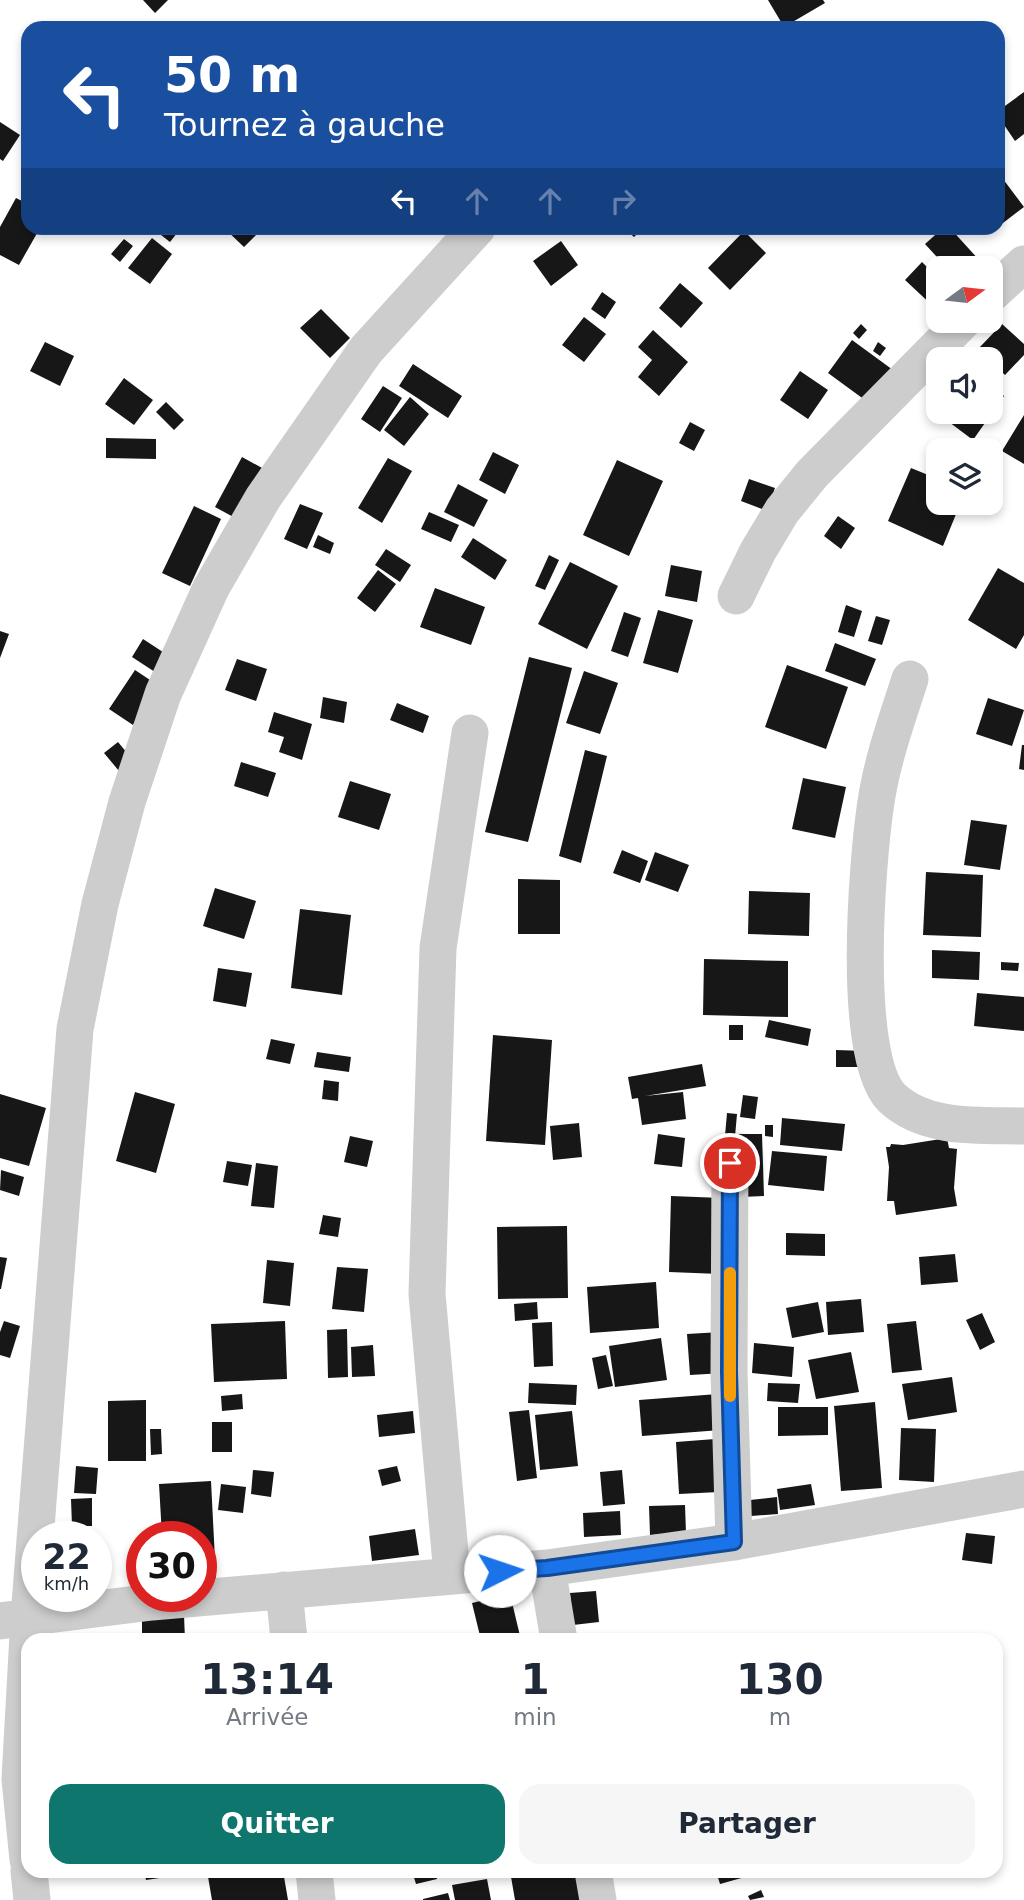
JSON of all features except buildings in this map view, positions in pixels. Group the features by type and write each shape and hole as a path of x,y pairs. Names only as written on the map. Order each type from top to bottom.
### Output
{"street":[{"path":"21,1789 14,1619 75,1029 100,904 127,802 159,706 211,589 263,498 366,350 471,235"},
{"path":"1003,283 1024,264"},
{"path":"736,596 758,551 782,512 812,474 951,333"},
{"path":"909,679 876,800 865,915 869,1039 874,1062 883,1087 894,1100 912,1111 937,1121 1024,1126"},
{"path":"452,1575 427,1294 438,948 470,733"},
{"path":"730,1163 729,1372 734,1542"},
{"path":"14,1619 152,1602 547,1568 734,1542 1024,1489"},
{"path":"547,1568 558,1633"},
{"path":"284,1590 288,1633"},
{"path":"30,1878 32,1900"},
{"path":"315,1878 317,1900"},
{"path":"594,1878 598,1900"}],"slow traffic":[{"path":"730,1273 730,1396"}],"route":[{"path":"500,1571 547,1568 734,1542 729,1372 730,1163"}]}
